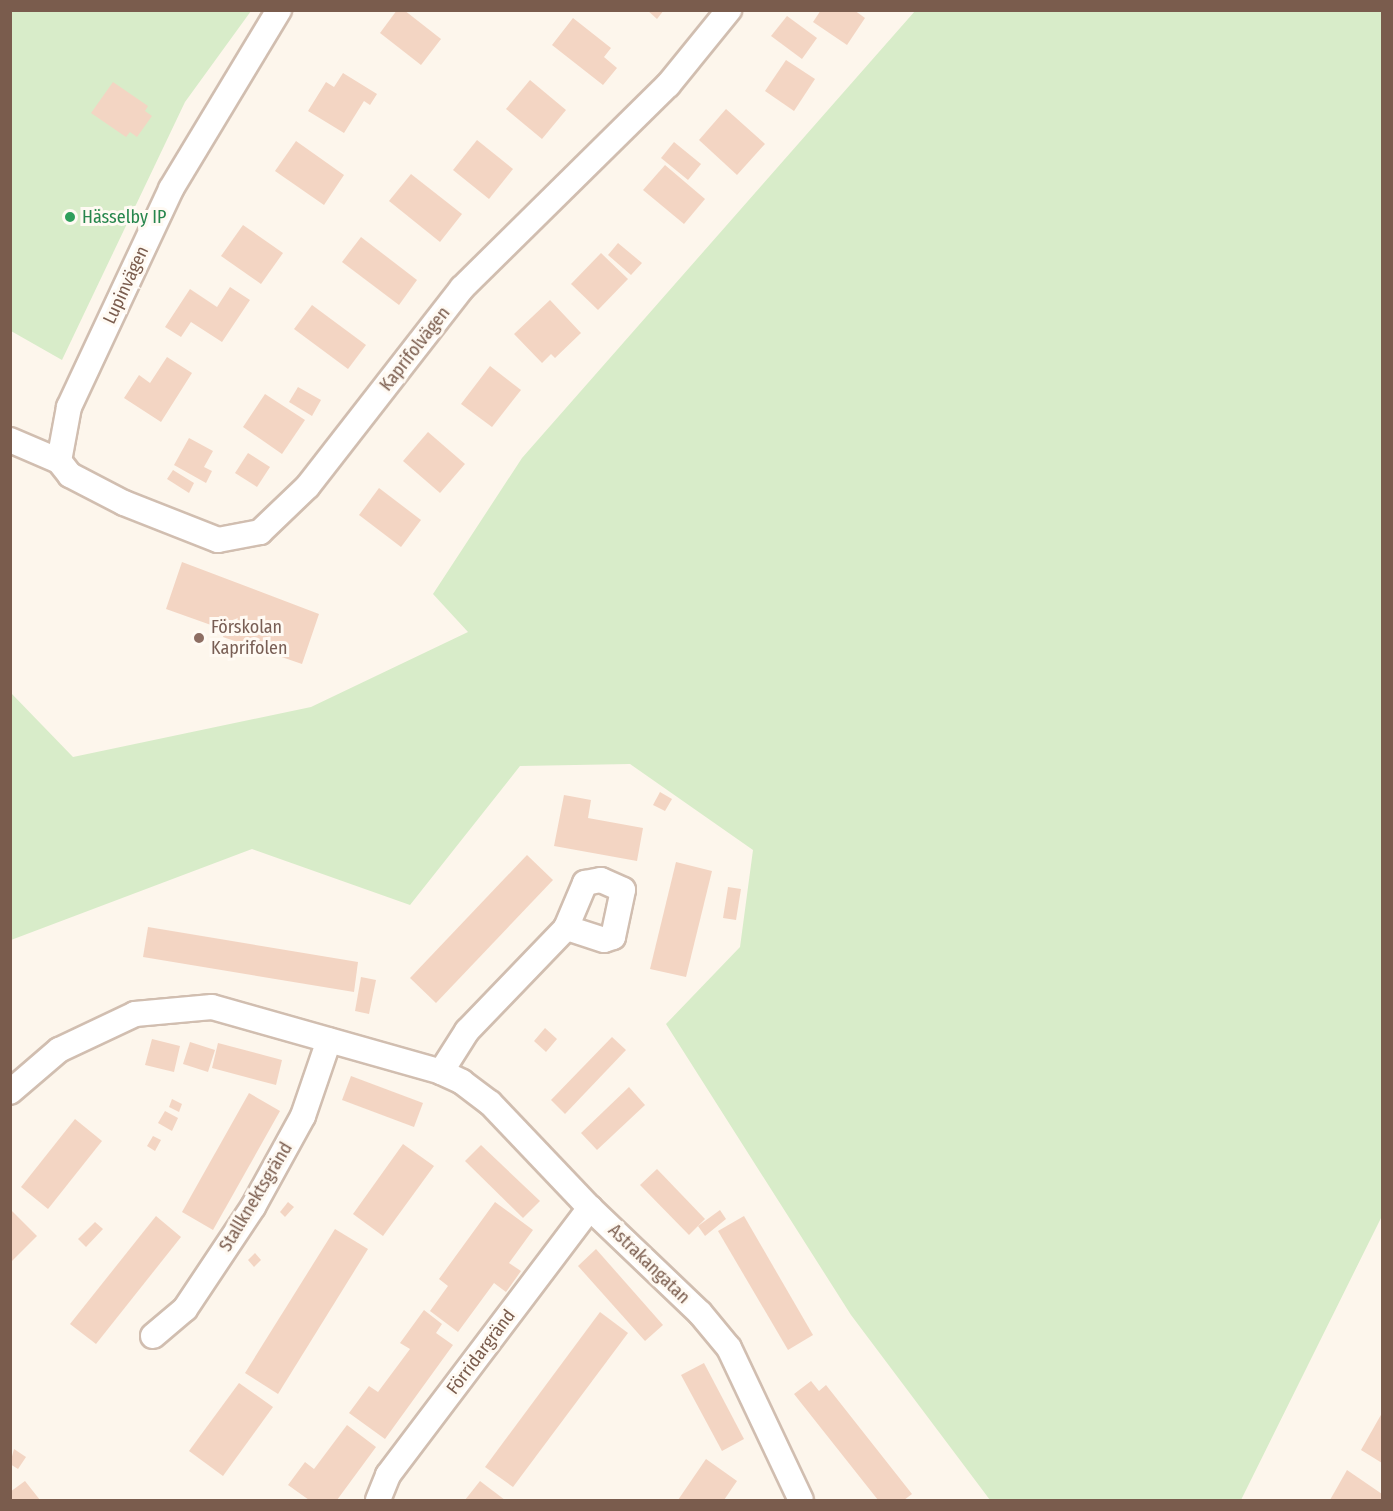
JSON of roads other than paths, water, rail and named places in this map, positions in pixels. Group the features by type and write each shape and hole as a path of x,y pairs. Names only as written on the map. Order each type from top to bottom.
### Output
{"street":[{"name":"Lupinvägen","path":"59,461 69,407 171,189 279,10"},
{"name":"Kaprifolvägen","path":"59,461 70,475 124,503 218,540 260,532 308,486 462,288 668,85 729,10"},
{"path":"10,440 59,461"},
{"path":"441,1072 467,1031 566,928"},
{"name":"Astrakangatan","path":"10,1092 59,1050 135,1014 212,1007 441,1072 462,1082 490,1103 590,1208 700,1313 729,1348 800,1500"},
{"name":"Stallknektsgränd","path":"153,1336 185,1309 253,1207 303,1116 329,1040"},
{"name":"Förridargränd","path":"378,1500 388,1475 590,1208"}],"place":[{"name":"Hässelby IP","path":"70,217"},
{"name":"Förskolan Kaprifolen","path":"199,638"}]}
